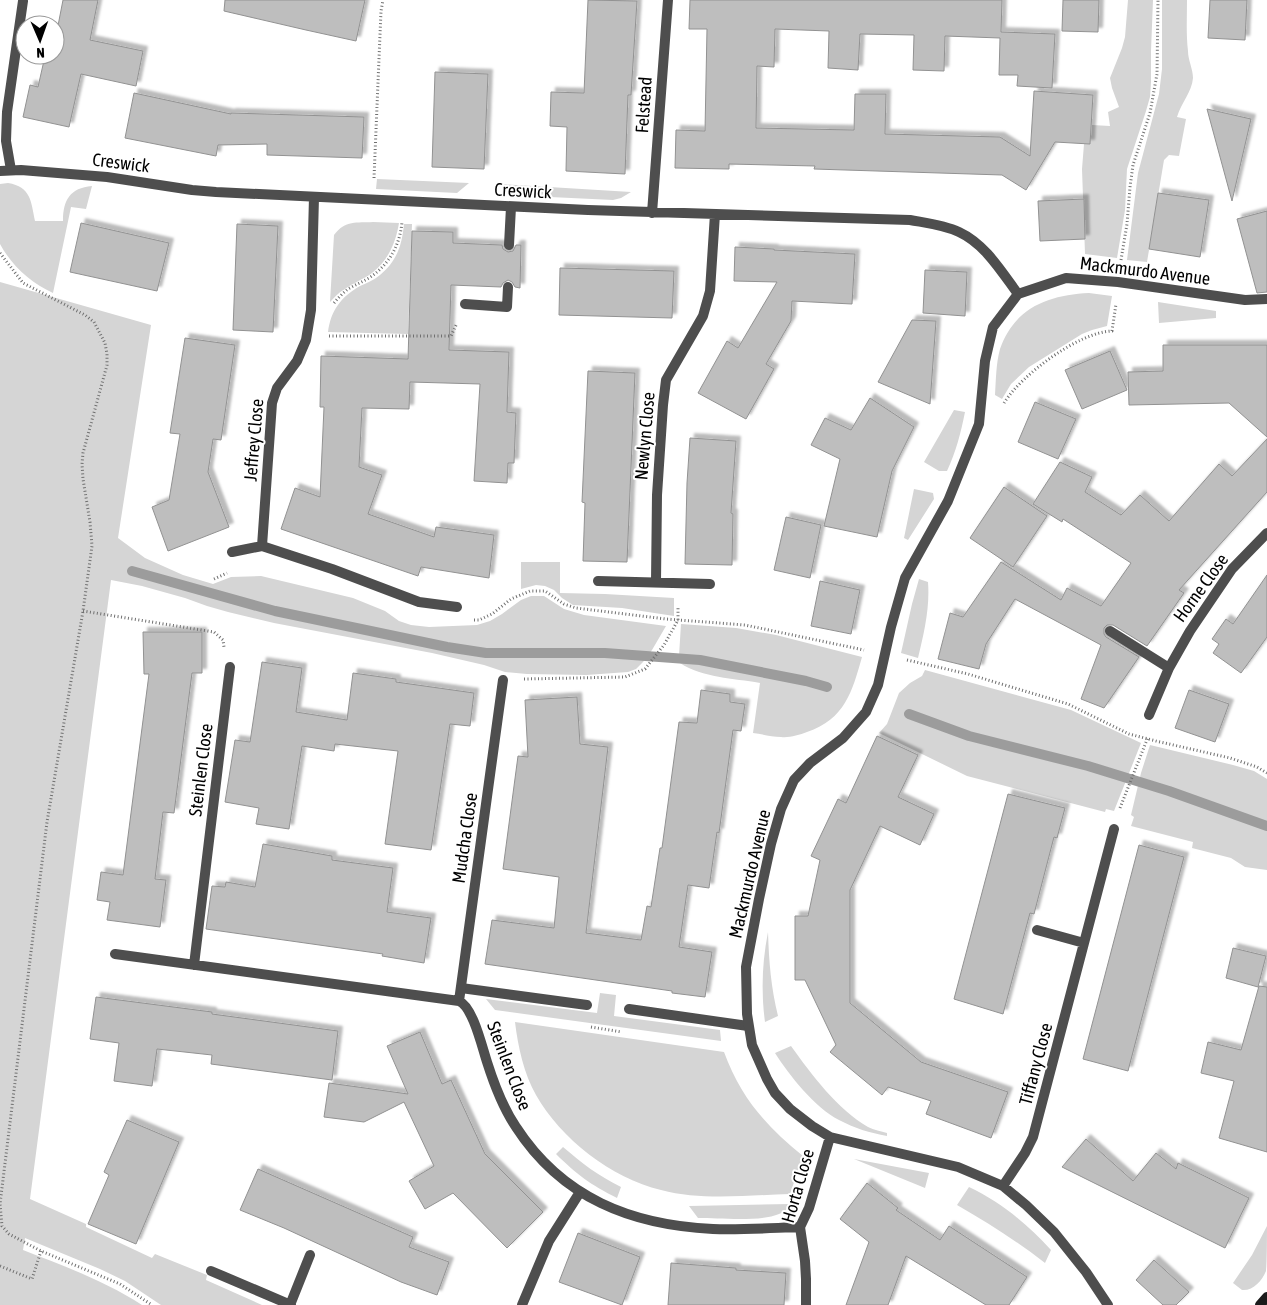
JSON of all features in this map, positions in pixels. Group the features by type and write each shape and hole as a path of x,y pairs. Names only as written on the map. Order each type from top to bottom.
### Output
{"street":[{"path":"11,170 6,141 8,112 23,0"},
{"name":"Felstead","path":"652,212 668,0"},
{"name":"Creswick","path":"0,171 11,170 107,176 192,190 314,197 511,207 910,220 946,227 960,232 981,248 995,262 1018,294"},
{"name":"Jeffrey Close","path":"262,546 272,402 276,388 297,361 306,340 311,310 314,197"},
{"path":"509,245 511,207"},
{"name":"Newlyn Close","path":"656,582 657,496 666,380 702,316 710,291 715,214"},
{"name":"Mackmurdo Avenue","path":"1108,1305 1086,1272 1054,1232 1003,1186 958,1167 830,1137 790,1109 775,1094 766,1079 752,1045 748,1026 746,967 771,844 781,808 794,780 810,763 843,738 866,712 878,685 891,627 905,578 948,500 979,424 985,361 993,327 1018,294 1066,278 1118,282 1245,300 1267,300"},
{"path":"465,304 507,306 508,287"},
{"name":"Horne Close","path":"1150,715 1168,668 1190,631 1232,569 1267,533"},
{"path":"232,552 262,546 419,602 457,607"},
{"path":"598,581 710,584"},
{"path":"1110,631 1168,668"},
{"name":"Steinlen Close","path":"194,965 230,667"},
{"name":"Mudcha Close","path":"459,1001 503,680"},
{"name":"Tiffany Close","path":"1003,1186 1025,1153 1033,1137 1114,828"},
{"path":"1038,930 1084,943"},
{"path":"115,954 459,1001"},
{"path":"461,988 587,1004"},
{"name":"Steinlen Close","path":"459,1001 464,1003 472,1016 493,1080 515,1127 540,1159 580,1192 593,1200 638,1218 676,1225 713,1229 800,1227"},
{"path":"629,1009 748,1026"},
{"name":"Horta Close","path":"806,1305 805,1262 800,1227 809,1208 830,1137"},
{"path":"522,1305 549,1241 580,1192"},
{"path":"211,1271 290,1305 310,1255"},
{"path":"1260,1305 1267,1296"}],"path":[{"path":"980,409 1001,412 1014,389 1029,375 1070,345 1102,332 1112,331 1133,165 1150,113 1157,74 1158,0"},
{"path":"0,253 23,283 94,322 105,344 107,354 107,365 86,441 82,464 92,546 83,612 47,822 0,1204 2,1226 9,1234 41,1251 120,1284 152,1305"},
{"path":"324,336 451,336 465,304"},
{"path":"214,578 233,570"},
{"path":"469,620 479,620 492,614 511,599 530,591 545,591 564,604 576,608 678,620 745,625 968,674 1068,704 1129,734 1156,742 1230,758 1257,767 1267,774"},
{"path":"83,612 214,632 222,640 230,667"},
{"path":"503,680 625,677 645,669 664,645 678,620"},
{"path":"1118,812 1143,750"},
{"path":"588,1027 627,1033"},
{"path":"0,1266 32,1279 41,1251"}],"shaded area":[{"path":"1128,0 1153,0 1151,82 1150,97 1127,169 1125,210 1117,258 1085,254 1082,169 1084,144 1090,144 1092,125 1110,126 1108,112 1119,107 1110,78 1125,37"},
{"path":"1162,0 1187,0 1187,45 1193,78 1191,88 1177,117 1186,119 1179,156 1169,155 1164,160 1147,262 1127,260 1138,173 1159,94 1162,69"},
{"path":"377,179 469,183 457,193 376,189"},
{"path":"8,183 21,188 29,196 35,221 63,221 64,207 69,196 78,189 92,186 86,209 71,207 53,293 23,273 10,260 0,244 0,184"},
{"path":"499,184 631,192 613,200 507,195"},
{"path":"373,222 399,223 396,237 387,257 372,273 341,292 330,302 334,235 338,230 347,225"},
{"path":"404,224 412,224 408,334 328,332 334,311 342,300 353,290 378,277 391,264 400,246"},
{"path":"0,282 151,325 118,538 145,558 183,575 213,584 231,577 261,576 353,598 385,611 399,621 411,625 429,627 477,625 490,621 521,600 531,596 544,596 564,609 584,615 666,626 643,662 636,669 628,672 586,675 527,674 505,672 432,653 274,623 228,612 142,586 111,580 30,1199 86,1224 86,1227 152,1258 155,1254 207,1275 206,1280 262,1305 161,1305 125,1281 25,1238 23,1250 99,1281 142,1305 0,1305"},
{"path":"1089,293 1112,296 1107,326 1082,334 1029,367 1011,384 1002,399 995,395 1000,349 1006,335 1024,313 1035,306 1060,297"},
{"path":"1158,302 1216,311 1216,318 1159,323"},
{"path":"954,410 965,412 962,427 947,471 939,471 924,462"},
{"path":"914,489 933,493 934,499 908,540 904,538"},
{"path":"521,562 560,562 560,593 674,598 674,616 622,608 573,605 554,590 545,586 536,585 521,589"},
{"path":"919,579 928,582 928,601 918,658 901,653"},
{"path":"681,624 736,628 776,635 862,657 855,682 845,703 830,720 807,732 791,737 753,733 760,683 708,675 680,663"},
{"path":"925,670 1071,710 1141,743 1114,811 1106,809 1105,812 967,776 879,733 887,724 899,693 910,683 922,676"},
{"path":"1150,745 1254,771 1267,779 1267,870 1245,867 1231,858 1192,848 1193,842 1131,826 1134,817 1131,815"},
{"path":"768,932 771,975 778,1016 765,1022 763,977"},
{"path":"600,993 616,995 614,1016 720,1030 721,1041 495,1010 486,999 597,1013"},
{"path":"515,1022 724,1052 738,1083 756,1110 777,1134 803,1156 790,1194 709,1196 677,1193 642,1184 606,1166 573,1141 546,1111 528,1078 522,1060"},
{"path":"791,1046 816,1079 846,1111 868,1127 887,1133 887,1136 862,1130 845,1123 821,1108 795,1081 775,1053"},
{"path":"563,1147 590,1169 621,1187 617,1198 584,1179 563,1161 556,1154"},
{"path":"854,1159 929,1173 925,1188"},
{"path":"969,1187 1003,1207 1042,1240 1051,1250 1045,1263 1002,1232 957,1205"},
{"path":"790,1204 786,1210 779,1214 751,1219 698,1218 689,1206"},
{"path":"1267,1226 1266,1271 1257,1285 1250,1289 1242,1290 1233,1283 1252,1255"}],"building":[{"path":"63,0 98,0 90,40 143,51 136,86 81,74 69,127 23,117 30,85 38,87 43,65 65,65 65,15 60,15"},
{"path":"225,0 365,0 356,41 224,11"},
{"path":"588,0 637,1 631,95 628,95 625,174 566,171 567,127 550,126 551,92 584,93"},
{"path":"690,0 1002,0 1001,32 1055,34 1052,88 1017,86 1018,75 999,75 1000,38 945,36 944,71 913,70 914,35 860,34 858,70 828,68 829,31 775,29 774,67 757,66 756,128 854,130 855,94 886,94 885,134 1000,137 1030,156 1034,91 1093,95 1090,144 1055,142 1026,190 1002,175 814,169 815,166 729,164 729,169 675,168 676,130 705,131 707,29 689,29"},
{"path":"1063,0 1099,0 1098,32 1062,31"},
{"path":"1210,0 1247,0 1245,40 1208,38"},
{"path":"435,72 488,74 484,169 432,167"},
{"path":"134,93 231,114 364,117 362,158 267,155 267,144 218,145 216,156 125,138"},
{"path":"1207,109 1251,119 1232,201"},
{"path":"1158,193 1209,200 1200,257 1149,249"},
{"path":"1084,199 1085,239 1040,241 1038,201"},
{"path":"1267,211 1267,292 1257,293 1237,219"},
{"path":"81,223 169,243 157,291 70,272"},
{"path":"237,224 278,226 273,332 233,330"},
{"path":"412,231 453,232 453,243 502,245 503,249 508,252 513,251 516,245 521,245 520,288 515,287 508,280 501,287 451,285 449,350 509,352 507,412 516,413 514,463 508,463 507,483 474,481 480,384 410,382 409,409 362,408 359,467 382,475 368,514 434,537 436,527 494,535 489,578 421,567 418,576 281,529 295,488 320,497 324,407 320,407 321,356 408,359"},
{"path":"735,247 855,254 852,304 792,301 791,321 766,364 774,369 746,419 698,393 727,341 738,348 777,282 734,281"},
{"path":"560,268 674,271 672,318 559,315"},
{"path":"925,270 967,272 965,316 923,313"},
{"path":"912,320 936,321 930,404 878,382"},
{"path":"185,338 235,345 221,440 213,439 208,472 229,527 168,551 152,507 169,500 180,434 170,433"},
{"path":"1163,345 1267,345 1267,437 1229,403 1129,405 1128,372 1163,371"},
{"path":"1110,351 1127,390 1082,409 1065,370"},
{"path":"588,371 635,373 627,562 583,561 585,503 582,502"},
{"path":"870,398 914,427 892,471 877,537 824,526 840,459 811,445 825,418 851,430"},
{"path":"1035,402 1076,419 1058,459 1018,442"},
{"path":"690,438 736,441 731,513 733,514 732,565 685,564"},
{"path":"1267,439 1267,492 1179,590 1184,593 1147,646 1113,625 1107,625 1104,628 1106,637 1139,657 1104,708 1081,699 1101,645 1015,599 986,644 979,669 938,659 950,613 963,617 1001,562 1061,600 1067,588 1101,606 1131,563 1063,519 1062,522 1033,504 1060,462 1092,477 1085,492 1121,515 1140,495 1169,521 1219,464 1232,476"},
{"path":"1004,487 1047,516 1013,567 970,538"},
{"path":"786,517 821,525 810,578 774,570"},
{"path":"1267,575 1267,637 1241,673 1213,653 1219,644 1212,639 1226,619 1233,624"},
{"path":"820,581 860,590 851,634 811,626"},
{"path":"143,632 202,632 202,673 192,673 174,813 163,812 155,879 166,880 160,927 107,920 110,902 97,900 101,872 123,875 149,674 144,674"},
{"path":"262,662 302,668 296,712 347,720 353,673 396,679 396,682 474,693 470,726 450,724 431,850 385,844 398,751 335,744 334,751 302,746 289,829 256,824 259,808 225,802 235,740 250,742"},
{"path":"701,690 730,694 730,702 745,704 741,731 733,730 719,833 717,832 709,888 688,885 679,947 712,952 705,997 485,964 492,920 554,928 559,877 503,869 518,756 528,757 525,700 577,697 580,744 608,747 586,933 641,940 647,906 651,907 660,848 662,848 679,722 697,723"},
{"path":"1189,690 1229,704 1215,742 1175,728"},
{"path":"877,736 918,755 898,797 934,814 920,845 880,826 850,890 850,1003 921,1062 1008,1092 991,1138 926,1114 931,1101 888,1087 882,1095 830,1052 836,1045 805,980 795,980 795,916 808,916 820,860 811,856 838,799 846,803"},
{"path":"1008,794 1065,808 1057,838 1054,837 1034,914 1030,913 1003,1014 954,999"},
{"path":"263,844 332,856 332,860 393,868 387,912 431,918 424,963 382,956 383,954 206,929 212,886 225,887 226,882 255,887"},
{"path":"1139,845 1184,857 1128,1071 1083,1059"},
{"path":"1233,948 1266,956 1258,987 1226,978"},
{"path":"1259,986 1267,987 1267,1152 1219,1138 1234,1081 1201,1073 1208,1042 1241,1050"},
{"path":"96,997 338,1031 332,1080 211,1064 212,1055 157,1049 152,1086 114,1081 119,1043 90,1039"},
{"path":"420,1032 442,1084 451,1080 485,1154 543,1212 507,1248 453,1193 425,1209 409,1181 434,1166 404,1102 364,1122 324,1117 329,1083 408,1094 387,1046"},
{"path":"127,1120 179,1142 136,1244 88,1224 109,1175 104,1172"},
{"path":"1086,1139 1133,1181 1156,1153 1176,1169 1178,1163 1249,1198 1225,1248 1062,1167"},
{"path":"258,1169 413,1237 409,1247 449,1262 437,1295 401,1282 284,1228 240,1210"},
{"path":"867,1183 898,1208 896,1210 940,1240 949,1226 1027,1277 1009,1305 986,1305 906,1256 888,1305 846,1305 869,1242 840,1219"},
{"path":"578,1233 640,1257 622,1305 559,1282"},
{"path":"1154,1260 1189,1292 1176,1305 1163,1305 1136,1280"},
{"path":"671,1263 786,1273 784,1305 668,1305"}],"waterway":[{"path":"132,571 275,611 447,647 486,653 605,653 700,660 806,681 827,687"},
{"path":"909,714 969,736 1088,766 1169,791 1267,826"}]}
